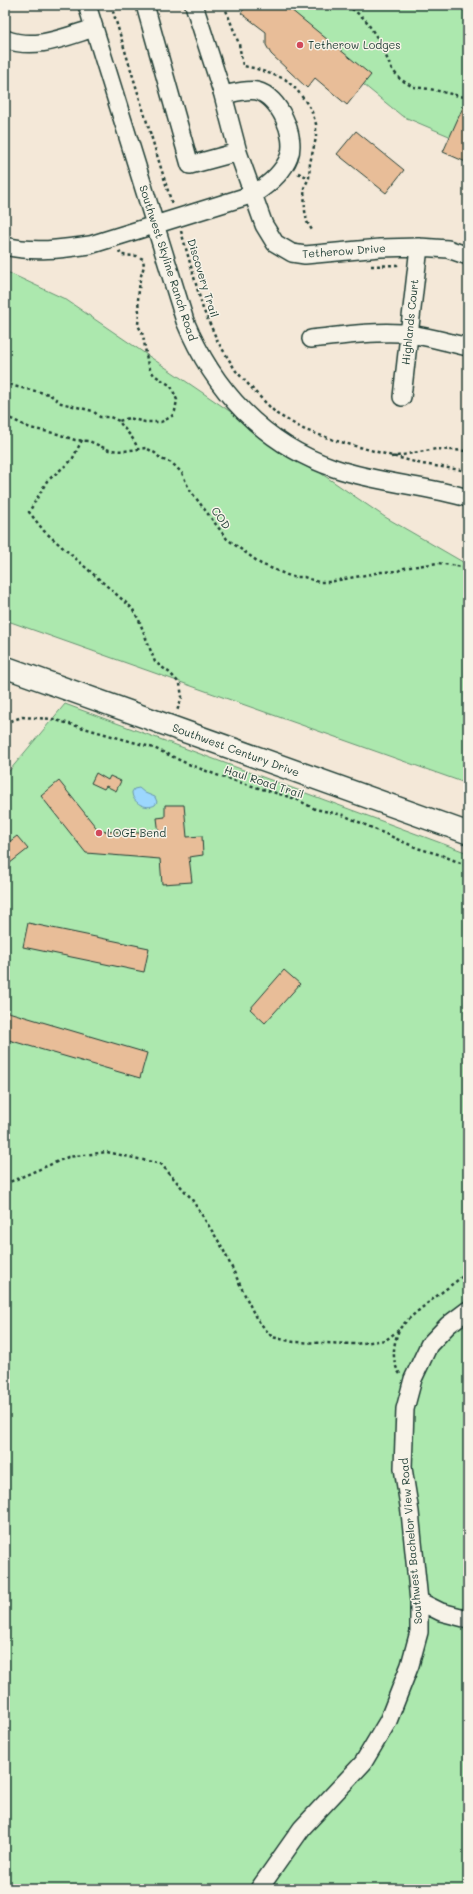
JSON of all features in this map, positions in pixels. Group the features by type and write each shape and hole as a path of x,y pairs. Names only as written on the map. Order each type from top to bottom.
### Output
{"main road":[{"name":"Southwest Century Drive","path":"5,667 468,833"}],"street":[{"name":"Southwest Skyline Ranch Road","path":"88,5 185,321 194,344 221,387 258,425 280,442 303,455 335,468 468,498"},
{"path":"145,5 190,165 238,152"},
{"name":"Tetherow Drive","path":"194,5 224,95 238,152 264,225 275,243 292,253 305,255 380,248 418,253 448,249 468,256"},
{"path":"5,39 28,44 45,43 94,28"},
{"path":"5,246 36,250 63,249 90,245 254,194 269,185 289,158 292,147 288,128 277,107 270,98 258,91 245,91 224,95"},
{"name":"Highlands Court","path":"402,397 418,253"},
{"path":"311,339 373,333 409,334 468,348"},
{"name":"Southwest Bachelor View Road","path":"258,1889 302,1828 363,1763 388,1721 410,1665 418,1632 419,1602 410,1512 403,1468 405,1409 412,1379 429,1345 448,1325 468,1310"},
{"path":"419,1602 441,1612 468,1619"}],"path":[{"name":"Discovery Trail","path":"111,5 203,309 218,342 236,371 277,414 305,430 390,457 422,464 468,471"},
{"path":"347,5 365,19 381,44 391,68 400,79 413,87 430,89 468,98"},
{"path":"114,238 121,255 137,256 143,259 144,266 140,279 138,300 138,325 143,335 148,366 154,375 171,386 177,400 175,411 172,416 161,422 145,422 129,418 118,421"},
{"path":"369,266 397,265 418,253"},
{"path":"5,381 13,386 49,394 61,403 93,411 100,417 110,417 118,421 136,442 137,448"},
{"name":"COD","path":"5,416 30,428 89,441 109,450 124,451 137,448 146,448 178,468 182,473 189,489 227,539 261,564 292,577 304,577 318,582 329,582 438,563 468,568"},
{"path":"82,440 72,460 47,481 29,512 44,531 132,608 139,620 155,662 170,673 180,684 182,697 171,727"},
{"path":"390,457 436,449 468,451"},
{"name":"Haul Road Trail","path":"5,723 22,717 52,719 154,748 188,764 222,777 296,799 315,809 343,815 417,848 441,855 468,866"},
{"path":"5,1184 68,1157 107,1152 162,1164 191,1198 222,1245 256,1318 272,1336 294,1342 355,1344 386,1340 468,1272"},
{"path":"400,1329 394,1350 395,1365 410,1390"}],"green space":[{"path":"266,5 468,5 468,144 402,116"},
{"path":"5,271 65,299 385,517 468,565 468,784 5,620"},
{"path":"65,704 468,853 468,1889 5,1889 5,776"}],"water":[{"path":"139,788 145,793 155,797 157,802 155,805 148,807 144,806 134,799 132,792 134,789"}],"building":[{"path":"247,5 285,5 371,75 347,105 315,78 307,88 271,54 266,45 266,32 241,13"},
{"path":"468,96 468,163 443,152"},
{"path":"356,131 404,170 386,193 337,154"},
{"path":"96,773 108,780 110,776 121,781 116,791 106,786 104,789 91,783"},
{"name":"LOGE Bend","path":"59,781 99,831 159,834 157,818 165,817 165,805 184,805 187,837 202,836 203,855 189,857 192,882 162,884 160,859 86,853 41,796"},
{"path":"17,836 28,849 5,867 5,845"},
{"path":"28,923 149,948 144,972 23,947"},
{"path":"284,970 300,984 265,1023 250,1009"},
{"path":"5,1011 147,1053 140,1078 5,1039"}],"place":[{"name":"Tetherow Lodges","path":"300,45"},
{"name":"LOGE Bend","path":"99,833"}]}
